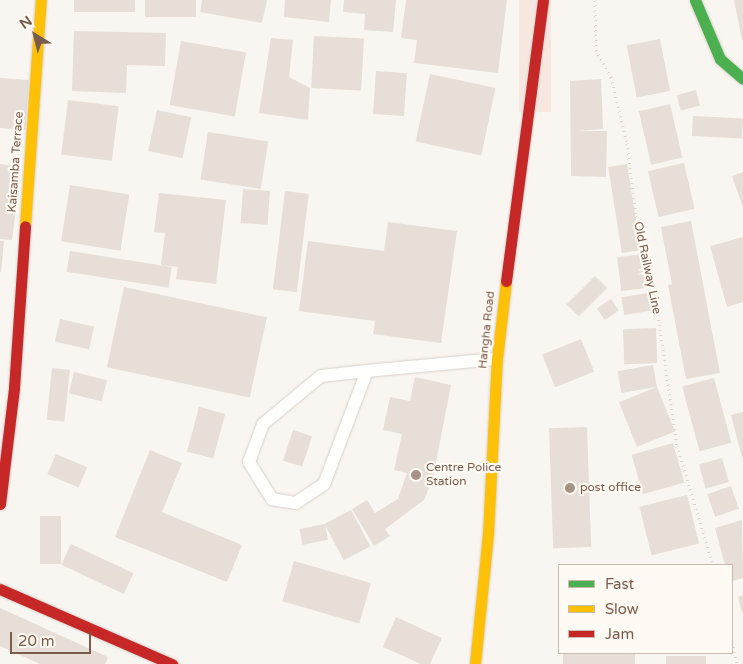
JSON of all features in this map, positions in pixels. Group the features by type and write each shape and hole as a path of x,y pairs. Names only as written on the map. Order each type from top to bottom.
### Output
{"main road":[{"name":"Kaisamba Terrace","path":"0,504 14,388 41,0"},
{"name":"Hangha Road","path":"475,664 488,534 498,359 517,184 543,0"},
{"path":"695,0 720,59 743,80"},
{"path":"0,589 172,664"}],"lane":[{"path":"367,371 324,484 296,504 272,499 248,462 263,424 321,376 367,371 498,359"}],"path":[{"name":"Old Railway Line","path":"596,0 596,50 611,78 626,143 636,216 655,294 677,446 713,564"},
{"path":"733,646 737,664"}],"shaded area":[{"path":"519,0 551,0 551,112 519,112"}],"building":[{"path":"74,0 135,0 135,12 74,12"},
{"path":"145,0 196,0 196,17 145,17"},
{"path":"202,0 267,0 262,23 200,12"},
{"path":"285,0 331,0 329,22 284,17"},
{"path":"344,0 396,0 393,32 364,30 365,14 343,12"},
{"path":"406,0 507,0 498,73 414,63 417,40 401,38"},
{"path":"734,0 743,0 743,40 742,40"},
{"path":"74,31 166,33 165,66 127,65 126,93 72,91"},
{"path":"314,36 364,39 361,91 311,88"},
{"path":"271,38 293,40 289,77 310,88 308,120 259,113"},
{"path":"660,39 670,91 637,98 627,45"},
{"path":"181,41 246,52 235,116 170,105"},
{"path":"376,71 407,73 404,116 373,114"},
{"path":"430,74 496,88 481,155 416,141"},
{"path":"0,78 29,80 25,130 0,128"},
{"path":"601,79 603,129 577,131 607,131 606,177 571,176 570,81"},
{"path":"696,90 700,105 681,111 677,95"},
{"path":"68,100 119,106 112,161 61,155"},
{"path":"670,104 682,158 651,165 639,111"},
{"path":"157,110 191,117 183,158 148,151"},
{"path":"693,116 743,119 742,139 692,136"},
{"path":"208,132 268,142 261,189 200,179"},
{"path":"684,163 695,209 659,217 648,171"},
{"path":"0,164 21,166 12,240 0,239"},
{"path":"627,164 641,250 622,253 608,167"},
{"path":"743,172 743,207 732,176"},
{"path":"70,185 129,194 120,251 61,241"},
{"path":"243,189 270,191 268,225 241,223"},
{"path":"285,191 309,194 297,292 273,289"},
{"path":"159,193 226,200 216,284 176,279 178,267 161,265 165,233 154,232"},
{"path":"691,221 720,373 686,379 668,285 672,284 661,227"},
{"path":"388,222 457,231 441,343 373,334 375,321 299,311 308,241 384,251"},
{"path":"743,237 743,302 727,307 710,246"},
{"path":"0,241 4,241 1,272 0,272"},
{"path":"70,251 172,267 168,288 67,272"},
{"path":"644,254 648,288 621,291 617,257"},
{"path":"595,276 607,288 579,316 567,304"},
{"path":"124,287 267,317 250,398 107,367"},
{"path":"648,293 651,311 624,315 621,297"},
{"path":"611,299 619,311 605,320 597,309"},
{"path":"60,319 94,327 89,349 55,341"},
{"path":"656,328 657,363 624,364 623,329"},
{"path":"581,339 594,371 555,387 542,355"},
{"path":"653,365 657,387 621,393 618,371"},
{"path":"52,368 70,370 64,422 47,420"},
{"path":"74,372 107,380 102,402 69,393"},
{"path":"415,377 451,385 433,478 424,500 385,529 390,536 374,546 352,509 367,500 375,513 398,499 407,473 394,470 402,434 383,430 390,397 410,401"},
{"path":"714,378 731,443 699,451 682,387"},
{"path":"657,387 675,432 637,447 619,402"},
{"path":"199,407 225,414 213,458 187,451"},
{"path":"743,412 743,457 742,457 731,415"},
{"name":"post office","path":"587,427 591,547 553,548 549,428"},
{"path":"293,430 312,436 302,467 283,460"},
{"path":"673,443 684,482 643,494 632,455"},
{"path":"150,450 182,463 162,512 242,545 227,582 115,537"},
{"path":"56,454 87,467 79,488 47,474"},
{"path":"722,458 729,482 706,489 699,465"},
{"path":"731,486 739,509 715,517 707,494"},
{"path":"687,495 699,544 652,555 639,507"},
{"path":"351,510 370,546 344,560 325,524"},
{"path":"40,516 61,516 61,564 40,564"},
{"path":"742,520 743,578 733,581 733,564 725,564 715,528"},
{"path":"325,524 328,540 303,545 299,529"},
{"path":"71,544 134,573 124,594 61,565"},
{"path":"294,561 371,583 359,623 282,601"},
{"path":"743,595 743,613 742,613 738,597"},
{"path":"0,608 108,657 105,664 40,664 0,646"},
{"path":"396,617 442,638 430,664 421,664 383,647"},
{"path":"563,654 635,654 635,664 563,664"},
{"path":"666,656 706,656 706,664 666,664"}],"traffic: fast":[{"path":"695,0 720,59 743,79"}],"traffic: slow":[{"path":"25,226 41,0"},
{"path":"475,664 488,534 497,359 506,281"}],"traffic: jam":[{"path":"506,281 543,0"},
{"path":"0,504 14,388 25,226"},
{"path":"0,589 172,664"}],"place":[{"name":"Centre Police Station","path":"416,475"},
{"name":"post office","path":"570,488"}]}
